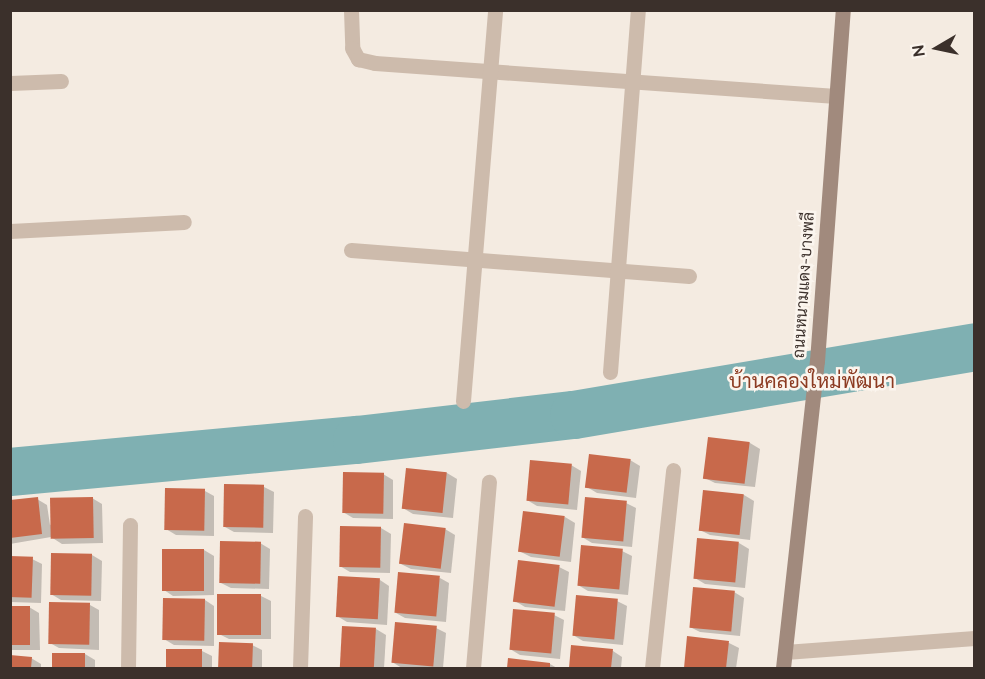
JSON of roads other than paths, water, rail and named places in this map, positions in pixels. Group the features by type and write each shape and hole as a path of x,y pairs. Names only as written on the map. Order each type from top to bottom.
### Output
{"main road":[{"name":"ถนนหนามแดง-บางพลี","path":"783,669 810,438 843,10"}],"street":[{"path":"351,10 352,48 358,59 490,73 836,96"},
{"path":"463,400 495,10"},
{"path":"610,372 616,270 638,10"},
{"path":"10,83 61,81"},
{"path":"10,231 184,222"},
{"path":"351,249 689,276"},
{"path":"652,669 673,470"},
{"path":"473,669 489,482"},
{"path":"300,669 304,516"},
{"path":"128,669 130,525"},
{"path":"785,652 975,638"}],"waterway":[{"path":"10,472 357,440 574,415 974,347"}],"district":[{"name":"บ้านคลองใหม่พัฒนา","path":"812,381"}]}
